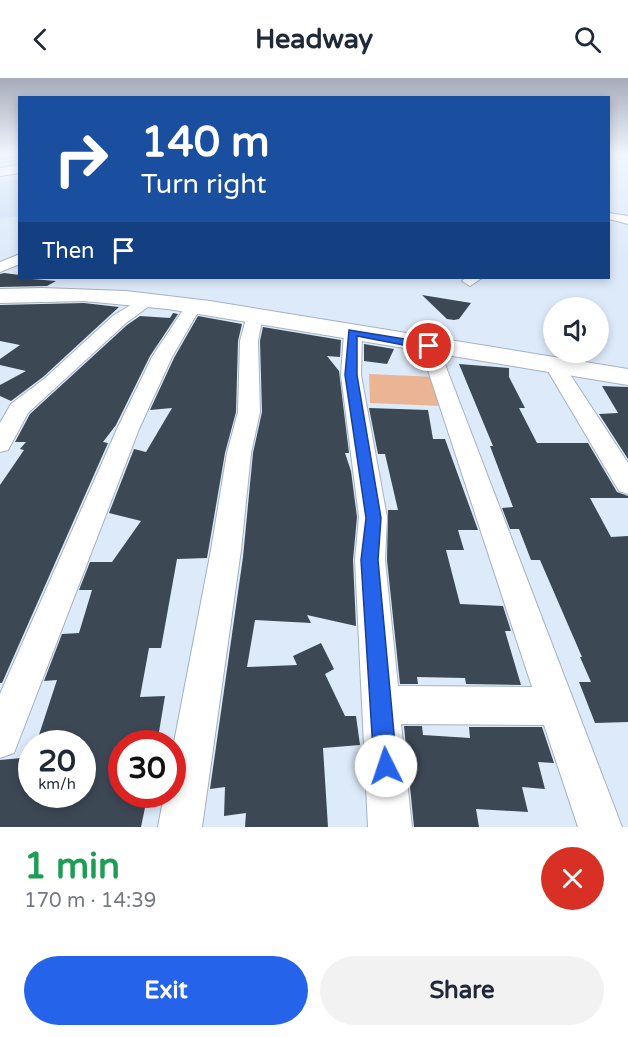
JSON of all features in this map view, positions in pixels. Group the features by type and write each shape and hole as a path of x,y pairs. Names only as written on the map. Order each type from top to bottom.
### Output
{"street":[{"path":"610,216 628,220"},
{"path":"0,268 18,259"},
{"path":"0,296 75,295 193,307 255,315 429,346 628,377"},
{"path":"0,444 19,409 51,383 120,319 146,301"},
{"path":"0,739 128,429 162,357 193,307"},
{"path":"180,827 226,550 239,453 249,412 249,341 255,315"},
{"path":"352,333 351,375 373,518 370,560 390,827"},
{"path":"429,346 600,827"},
{"path":"555,366 628,484"},
{"path":"381,705 557,706"}],"shaded area":[{"path":"0,188 18,188 18,216 0,219"},
{"path":"369,374 436,377 443,406 370,403"}],"building":[{"path":"0,274 18,275 18,279 56,281 47,286 0,287"},
{"path":"422,295 471,303 459,319 447,319"},
{"path":"84,303 119,307 43,377 11,401 0,396 0,385 26,371 0,365 0,359 20,345 0,341 0,305"},
{"path":"173,313 178,314 150,356 116,425 103,442 108,443 2,683 0,683 0,485 24,450 20,449 26,442 15,442 30,414 127,325 140,316 170,318"},
{"path":"198,316 242,324 238,341 236,412 225,453 207,558 177,559 161,648 149,648 140,697 165,696 159,730 108,730 108,808 145,808 141,827 0,827 0,760 18,758 18,808 96,808 96,730 41,730 57,680 44,681 62,634 79,633 92,590 79,590 90,562 112,562 141,521 109,513 134,449 146,452 172,408 150,410 174,358"},
{"path":"263,327 341,340 340,357 327,356 339,371 349,453 345,453 351,471 357,517 353,560 356,626 307,615 311,623 255,620 247,667 297,665 293,656 321,643 334,669 325,674 345,716 356,716 360,745 323,748 328,827 245,827 246,813 224,816 225,787 210,789 243,557 253,453 262,412 260,341"},
{"path":"364,344 394,349 387,364 364,361"},
{"path":"459,364 509,368 509,377 525,408 519,408 537,443 588,443 617,492 628,496 628,498 590,498 611,537 628,536 628,722 595,723 579,682 591,682 580,657 582,657 540,560 531,560 519,529 510,529 502,508 513,507 490,446 493,446"},
{"path":"602,386 628,387 628,459 599,414 618,413"},
{"path":"369,408 428,410 433,439 445,439 478,530 458,530 464,550 446,550 460,604 503,606 511,631 505,631 521,685 466,684 465,678 417,677 418,684 400,684 387,560 388,510 398,510 385,454 378,454"},
{"path":"404,726 422,726 423,735 470,738 469,727 542,727 554,763 538,762 545,789 522,787 528,812 476,809 479,827 414,827"}],"route":[{"path":"386,766 370,560 373,518 351,375 352,333 429,346"}]}
